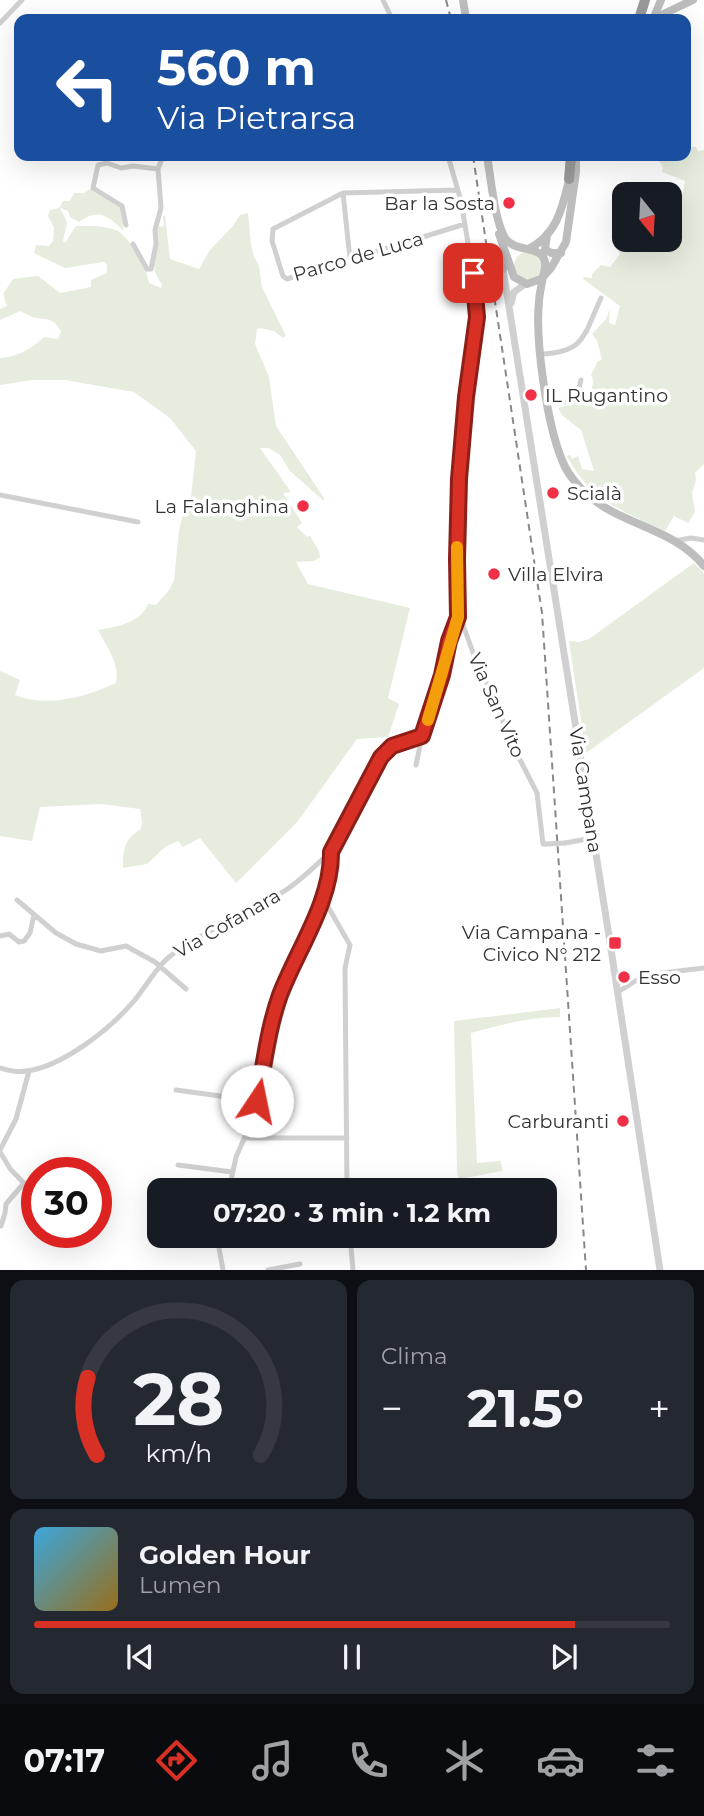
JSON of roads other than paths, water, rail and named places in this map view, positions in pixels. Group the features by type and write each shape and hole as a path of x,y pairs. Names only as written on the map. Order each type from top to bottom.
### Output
{"highway":[{"path":"569,179 570,161"}],"main road":[{"path":"661,0 664,6 670,9"},
{"path":"662,14 693,0"},
{"path":"488,161 499,234 508,269 514,277 534,291 538,303 547,398 562,462 576,483 605,508 685,547 704,566"},
{"path":"561,253 548,252 544,243 564,205 574,161"},
{"path":"526,284 534,283 544,275 561,253 568,230 575,161"},
{"path":"498,216 507,240 537,251 543,257 546,265 538,303"},
{"path":"554,226 563,225 568,230"},
{"path":"508,269 514,256 547,236"}],"street":[{"path":"0,23 22,0"},
{"path":"133,244 147,269 151,269 156,244 155,230 161,208 158,169 161,161"},
{"path":"449,161 458,190"},
{"path":"126,225 122,206 93,188 98,165 107,163 121,168 133,166 158,169"},
{"name":"Parco de Luca","path":"458,190 343,193 273,229 272,241 283,276 287,279 465,224"},
{"name":"Via San Vito","path":"458,190 473,273 477,317 459,479 458,617 492,692 510,740 537,793 544,844 593,838"},
{"path":"343,193 350,259"},
{"path":"473,273 508,269"},
{"name":"Via Campana","path":"508,269 506,288 660,1270"},
{"path":"511,311 514,292 526,284"},
{"path":"541,354 562,352 577,345 601,298"},
{"path":"547,398 558,403 576,400 581,380"},
{"path":"0,495 138,522"},
{"path":"674,541 691,538 704,540"},
{"path":"416,765 422,736 458,617"},
{"path":"231,1178 254,1116 279,997 330,879 331,852 381,757 392,746 422,736"},
{"name":"Via Cofanara","path":"0,1068 29,1071 88,1043 132,1004 159,966 185,945 282,893 331,852"},
{"path":"323,898 350,945 345,968 347,1178"},
{"path":"17,900 62,937 101,951 126,946 159,966 186,989"},
{"path":"0,936 9,934 19,942 24,941 30,933 34,915"},
{"path":"618,992 645,975 704,968"},
{"path":"1,1226 6,1204 24,1183 14,1174 0,1151 16,1119 29,1071"},
{"path":"176,1090 257,1101"},
{"path":"245,1138 347,1138"},
{"path":"178,1165 232,1172"},
{"path":"219,1248 223,1270"},
{"path":"351,1248 352,1270"},
{"path":"268,1270 300,1264"}],"railway":[{"path":"446,0 450,14"},
{"path":"474,161 542,613 586,1270"}],"place":[{"name":"Bar la Sosta","path":"509,203"},
{"name":"IL Rugantino","path":"531,395"},
{"name":"Scialà","path":"553,493"},
{"name":"La Falanghina","path":"303,506"},
{"name":"Villa Elvira","path":"494,574"},
{"name":"Via Campana - Civico N° 212","path":"615,943"},
{"name":"Esso","path":"624,977"},
{"name":"Carburanti","path":"623,1121"}]}
